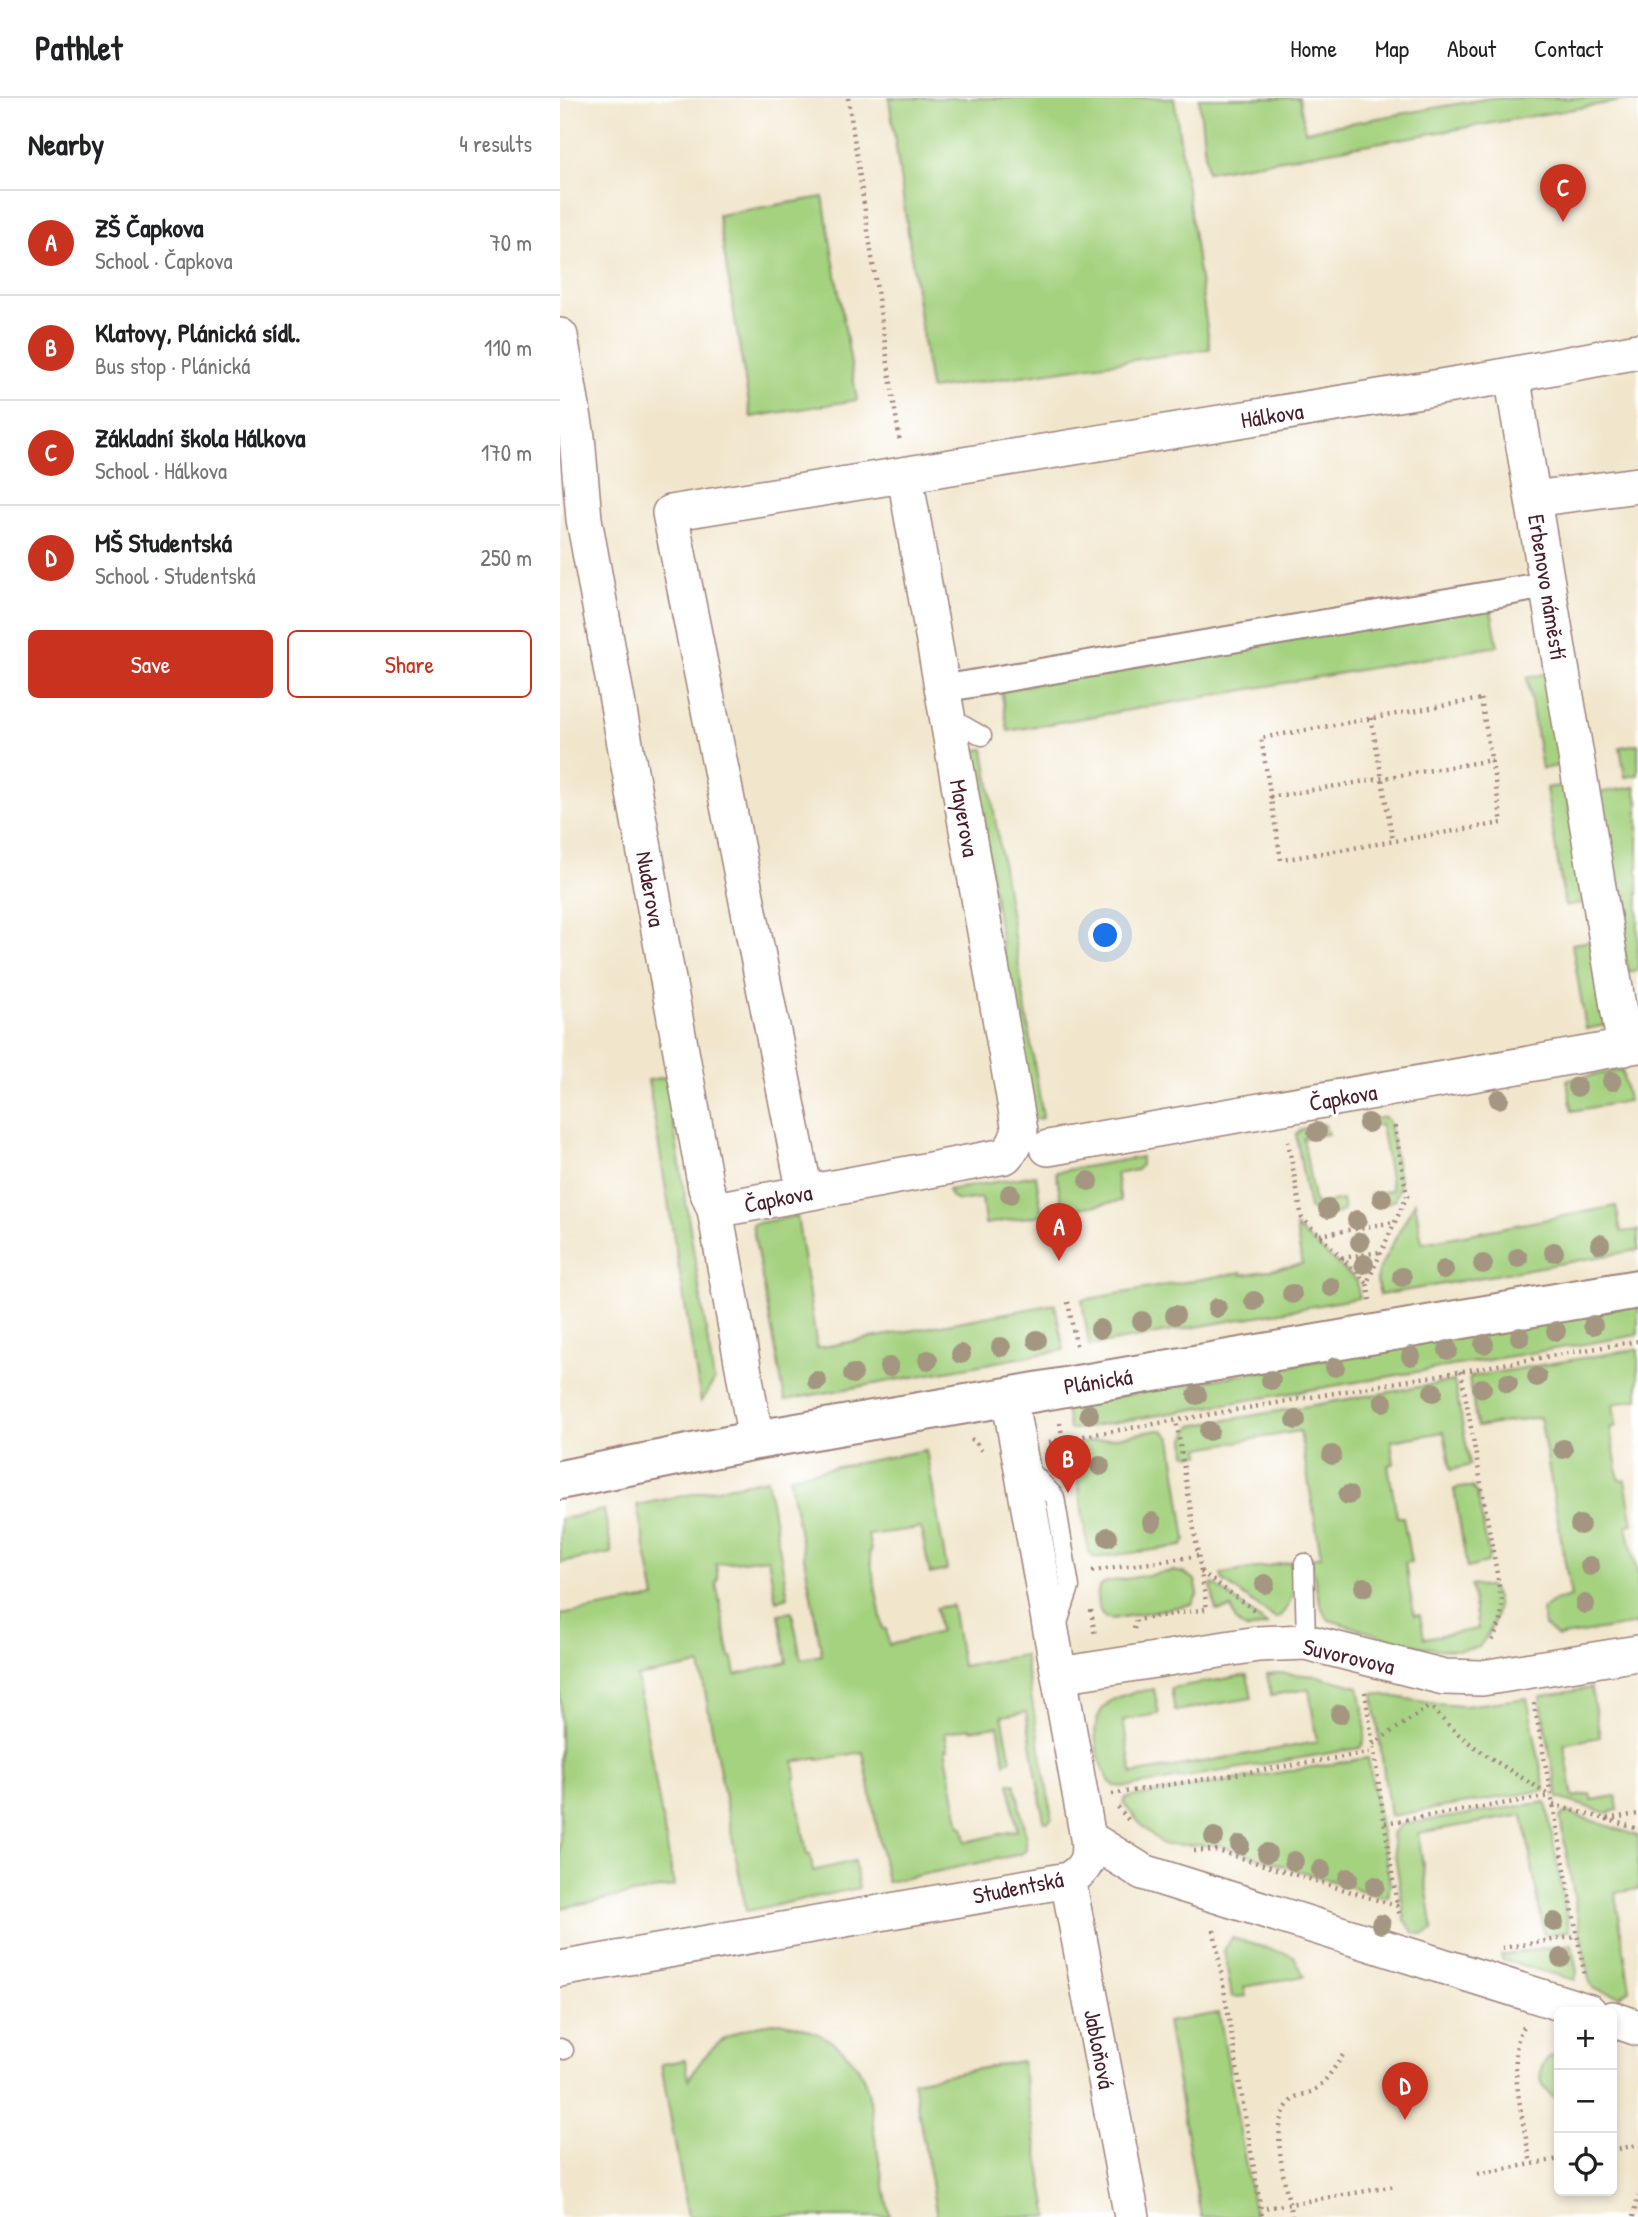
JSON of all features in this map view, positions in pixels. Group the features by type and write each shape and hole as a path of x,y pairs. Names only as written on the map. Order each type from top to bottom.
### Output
{"main road":[{"name":"Plánická","path":"560,1480 756,1440 1638,1289"}],"street":[{"name":"Nuderova","path":"560,336 577,437 583,519 706,1188 715,1210 756,1440"},
{"name":"Hálkova","path":"805,1193 670,513 1512,375 1638,351"},
{"path":"1512,375 1533,499"},
{"name":"Mayerova","path":"905,476 1020,1131 1014,1146 1005,1156"},
{"name":"Erbenovo náměstí","path":"1631,1046 1580,780 1533,499 1638,485"},
{"path":"945,702 1547,585"},
{"name":"Čapkova","path":"1048,1148 1631,1046"},
{"name":"Čapkova","path":"715,1210 1005,1156"},
{"path":"1009,1396 1088,1838 1143,1872 1588,1997"},
{"name":"Suvorovova","path":"1059,1675 1248,1645 1306,1632 1444,1677 1482,1678 1638,1653"},
{"name":"Studentská","path":"560,1969 1068,1880 1080,1873 1086,1864 1090,1852 1088,1838"},
{"name":"Jabloňová","path":"1068,1880 1132,2217"},
{"path":"1617,2022 1638,2028"}],"lane":[{"path":"945,702 982,736"},
{"path":"1304,1563 1306,1632"}],"path":[{"path":"848,98 905,476"},
{"path":"1481,699 1502,823 1281,860 1261,738 1371,718 1481,699"},
{"path":"1371,718 1393,841"},
{"path":"1270,797 1492,760"},
{"path":"1367,1283 1407,1196 1394,1120"},
{"path":"1288,1139 1302,1219 1367,1283 1371,1304"},
{"path":"1319,1235 1395,1222"},
{"path":"1342,1258 1381,1251"},
{"path":"1068,1302 1078,1355"},
{"path":"967,1438 975,1441 984,1455 1020,1455 1063,1439 1638,1341"},
{"path":"1461,1371 1502,1602 1501,1621 1489,1646"},
{"path":"1055,1388 1069,1479"},
{"path":"1133,1633 1136,1620 1207,1609 1176,1420"},
{"path":"1084,1572 1198,1556"},
{"path":"1201,1572 1272,1623 1306,1632"},
{"path":"1089,1598 1096,1637 1104,1642"},
{"path":"1364,1684 1401,1923"},
{"path":"1532,1692 1588,1997"},
{"path":"1373,1744 1431,1706 1446,1724 1469,1743 1551,1796"},
{"path":"1110,1794 1374,1752"},
{"path":"1105,1786 1121,1812 1135,1827"},
{"path":"1385,1823 1551,1796"},
{"path":"1553,1805 1638,1829"},
{"path":"1606,1819 1638,1814"},
{"path":"1191,1852 1215,1850 1397,1906"},
{"path":"1213,1926 1262,2217"},
{"path":"1499,1948 1577,1936"},
{"path":"1530,2021 1520,2032 1514,2055 1531,2164"},
{"path":"1292,2217 1279,2149 1280,2127 1286,2109 1296,2097 1319,2086 1343,2055"},
{"path":"1617,2149 1638,2145"},
{"path":"1478,2174 1554,2161"},
{"path":"1266,2208 1396,2186"},
{"path":"1633,2217 1638,2196"}],"green space":[{"path":"889,98 1174,98 1210,349 930,389"},
{"path":"1199,98 1299,98 1305,131 1490,98 1638,98 1207,172"},
{"path":"823,197 857,400 751,417 718,215"},
{"path":"1490,605 1498,646 1008,731 1001,690"},
{"path":"1546,674 1562,765 1542,769 1527,677"},
{"path":"1638,744 1638,775 1625,777 1620,747"},
{"path":"984,749 1043,1118 1030,1120 971,751"},
{"path":"1565,785 1585,903 1565,906 1546,788"},
{"path":"1635,787 1638,802 1638,970 1628,972 1597,793"},
{"path":"1591,941 1605,1025 1586,1029 1572,944"},
{"path":"1622,1070 1628,1101 1572,1111 1567,1080"},
{"path":"666,1077 714,1381 701,1402 648,1080"},
{"path":"1385,1117 1389,1122 1400,1185 1395,1200 1380,1206 1371,1200 1370,1195 1392,1190 1381,1125 1361,1128 1361,1122"},
{"path":"1325,1125 1328,1134 1303,1138 1315,1205 1342,1200 1344,1210 1330,1215 1321,1215 1309,1208 1296,1135 1302,1129"},
{"path":"1141,1157 1141,1165 1137,1170 1116,1174 1121,1201 1063,1211 1056,1172"},
{"path":"1036,1175 1042,1215 985,1224 982,1198 958,1201 952,1198 948,1190"},
{"path":"1415,1202 1422,1243 1616,1206 1621,1232 1638,1230 1638,1250 1380,1295 1378,1271"},
{"path":"797,1216 817,1348 1055,1304 1064,1350 785,1400 752,1224"},
{"path":"1296,1228 1357,1281 1359,1298 1089,1346 1082,1300 1302,1264"},
{"path":"1638,1304 1638,1335 1069,1430 1066,1407"},
{"path":"1638,1349 1638,1399 1613,1404 1616,1426 1610,1428 1619,1480 1625,1480 1633,1524 1627,1525 1638,1578 1638,1624 1557,1637 1544,1625 1542,1610 1554,1601 1571,1597 1540,1417 1477,1427 1469,1377"},
{"path":"1454,1381 1470,1465 1451,1470 1444,1432 1391,1441 1394,1464 1388,1465 1397,1517 1403,1517 1411,1562 1405,1563 1414,1615 1420,1615 1424,1638 1478,1629 1471,1585 1489,1587 1497,1601 1497,1609 1492,1625 1479,1647 1443,1650 1424,1647 1329,1620 1319,1598 1311,1558 1321,1556 1300,1431 1200,1448 1201,1454 1186,1453 1185,1439 1191,1426"},
{"path":"1163,1430 1171,1438 1186,1540 1182,1546 1095,1558 1088,1548 1073,1450 1081,1443"},
{"path":"926,1450 947,1570 930,1574 921,1528 868,1535 883,1629 886,1629 889,1645 940,1632 936,1608 952,1605 962,1666 1024,1655 1052,1818 1048,1822 1044,1821 1026,1712 1002,1716 1011,1760 1005,1763 998,1726 945,1733 948,1749 945,1749 960,1826 963,1827 966,1842 1017,1830 1009,1783 1015,1783 1026,1838 1026,1850 1021,1854 887,1882 863,1752 794,1762 794,1779 807,1855 810,1855 813,1871 854,1861 859,1888 746,1911 700,1665 637,1677 674,1886 560,1908 560,1615 655,1598 637,1505 767,1479 788,1597 776,1601 768,1558 716,1564 716,1582 730,1658 733,1658 736,1675 787,1662 779,1614 792,1612 801,1659 822,1655 789,1476"},
{"path":"1472,1487 1477,1494 1489,1557 1487,1563 1467,1568 1454,1489"},
{"path":"604,1510 612,1553 560,1563 560,1519"},
{"path":"1292,1562 1293,1593 1287,1607 1276,1619 1223,1581 1221,1574"},
{"path":"1173,1571 1195,1580 1198,1593 1192,1604 1112,1619 1101,1613 1098,1593 1106,1582"},
{"path":"1214,1584 1267,1625 1249,1630 1237,1622 1232,1608 1216,1611 1211,1585"},
{"path":"1267,1674 1317,1676 1359,1687 1365,1728 1360,1748 1127,1787 1115,1786 1110,1782 1097,1748 1096,1725 1106,1705 1120,1696 1135,1692 1154,1689 1159,1714 1123,1720 1132,1774 1317,1742 1309,1689 1271,1695"},
{"path":"1247,1675 1252,1698 1175,1711 1171,1688"},
{"path":"1591,1688 1600,1737 1564,1744 1573,1797 1590,1794 1592,1800 1616,1796 1618,1810 1607,1813 1558,1798 1540,1697"},
{"path":"1373,1693 1464,1706 1527,1698 1545,1790 1390,1816"},
{"path":"1368,1758 1390,1884 1388,1897 1219,1845 1164,1845 1143,1827 1123,1803 1126,1798"},
{"path":"1546,1802 1569,1931 1544,1935 1523,1815 1418,1833 1433,1930 1423,1935 1413,1932 1405,1920 1392,1834 1400,1825"},
{"path":"1566,1812 1638,1836 1638,1889 1615,1893 1630,1989 1620,1996 1594,1989 1589,1980 1560,1817"},
{"path":"1232,1938 1294,1956 1304,1976 1244,1987 1246,1996 1232,1997 1224,1950"},
{"path":"1572,1944 1577,1972 1575,1980 1502,1960 1501,1955"},
{"path":"1219,2013 1255,2217 1201,2217 1167,2022"},
{"path":"780,2022 821,2035 844,2051 861,2074 870,2098 890,2217 688,2217 661,2064 685,2060 689,2079 707,2054 726,2038 750,2028"},
{"path":"1554,2054 1554,2097 1546,2089 1541,2075 1545,2062"},
{"path":"1021,2061 1049,2217 937,2217 913,2081"}],"place":[{"name":"Základní škola Hálkova","path":"1563,222"},
{"name":"ZŠ Čapkova","path":"1059,1261"},
{"name":"Klatovy, Plánická sídl.","path":"1068,1493"},
{"name":"MŠ Studentská","path":"1405,2120"}]}
